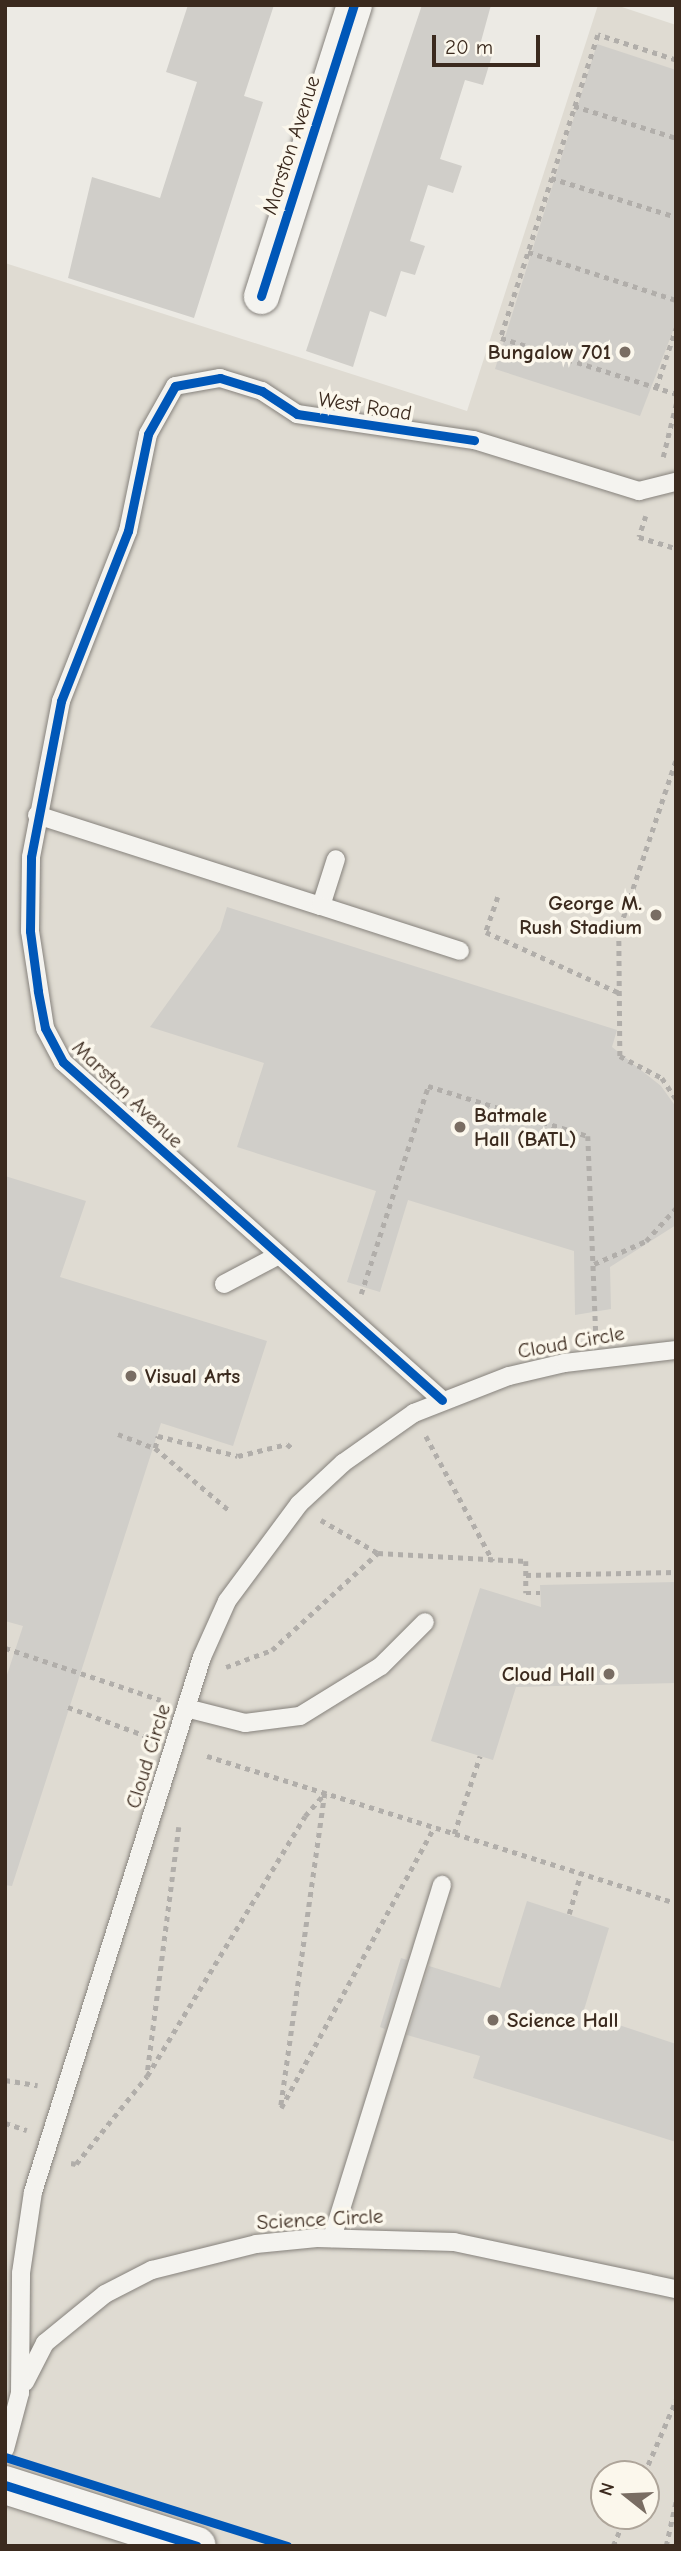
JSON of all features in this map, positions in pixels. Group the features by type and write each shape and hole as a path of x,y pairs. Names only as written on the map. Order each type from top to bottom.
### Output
{"street":[{"name":"Marston Avenue","path":"261,296 354,5"},
{"path":"5,2485 197,2546"}],"lane":[{"name":"West Road","path":"174,386 220,378 262,391 297,414 474,440 639,491 676,482"},
{"name":"Marston Avenue","path":"174,386 148,434 128,531 61,701 37,815 30,931 45,1028 63,1062 277,1256 442,1400"},
{"path":"37,815 460,951"},
{"path":"321,906 336,859"},
{"path":"224,1284 277,1256"},
{"name":"Cloud Circle","path":"5,2449 20,2393 21,2273 33,2192 197,1672 227,1601 299,1504 392,1426 442,1400 509,1376 596,1358 676,1350"},
{"path":"186,1708 245,1723 300,1716 380,1666 425,1622"},
{"path":"332,2238 442,1885"},
{"name":"Science Circle","path":"20,2393 33,2361 61,2325 152,2270 242,2246 332,2238 454,2242 676,2288"}],"path":[{"path":"676,60 598,35 501,338 676,394"},
{"path":"574,106 676,138"},
{"path":"551,178 676,217"},
{"path":"528,252 676,300"},
{"path":"656,388 676,328"},
{"path":"660,467 676,404"},
{"path":"646,515 639,537 676,548"},
{"path":"676,761 620,931 620,1056 662,1078 676,1099"},
{"path":"498,897 486,932 620,993"},
{"path":"352,1322 428,1086 588,1136 596,1358"},
{"path":"594,1264 646,1241 676,1208"},
{"path":"118,1434 155,1448 231,1512"},
{"path":"155,1448 158,1436 238,1456 287,1444 293,1449"},
{"path":"427,1438 493,1561"},
{"path":"326,1523 378,1553 526,1561 526,1593 540,1593"},
{"path":"197,1672 242,1665 272,1650 378,1553"},
{"path":"526,1575 676,1572"},
{"path":"5,1648 186,1708"},
{"path":"68,1707 153,1738"},
{"path":"207,1756 676,1903"},
{"path":"454,1834 480,1756"},
{"path":"325,1793 281,2108 434,1827"},
{"path":"60,2160 76,2164 147,2076 305,1816 325,1793"},
{"path":"147,2076 179,1848 179,1827 152,1818"},
{"path":"569,1914 581,1873"},
{"path":"5,2080 17,2078"},
{"path":"650,2460 676,2400"},
{"path":"666,2546 676,2501"}],"shaded area":[{"path":"598,5 616,5 676,25 676,2546 5,2546 5,263 467,411"}],"building":[{"path":"188,5 274,5 244,96 263,102 194,318 68,278 92,177 160,198 197,82 166,72"},
{"path":"422,5 491,5 480,45 494,49 483,85 465,80 440,159 462,166 453,193 428,185 410,241 425,246 415,275 401,271 386,317 370,311 353,367 306,351"},
{"path":"597,44 676,70 676,323 640,416 495,369"},
{"name":"Batmale Hall (BATL)","path":"227,907 617,1030 612,1047 661,1086 676,1107 676,1225 610,1267 611,1309 575,1315 574,1251 408,1200 380,1292 347,1282 376,1191 237,1147 264,1063 150,1027 220,930"},
{"name":"Visual Arts","path":"5,1176 86,1201 60,1277 267,1341 233,1446 161,1423 12,1886 5,1885 5,1681 23,1626 5,1621"},
{"name":"Cloud Hall","path":"676,1582 676,1683 516,1687 493,1760 431,1741 480,1588 541,1607 540,1585"},
{"name":"Science Hall","path":"527,1901 609,1928 583,2013 676,2044 676,2142 473,2078 480,2056 407,2035 429,1966 500,1988"},
{"path":"401,1958 407,1960 385,2029 380,2027"}],"cycle path":[{"path":"261,296 354,5"},
{"path":"442,1400 63,1062 45,1028 38,991 30,931 31,857 61,701 128,531 148,434 175,386 220,378 262,391 297,414 474,440"},
{"path":"5,2457 287,2546"},
{"path":"5,2485 197,2546"}],"place":[{"name":"Bungalow 701","path":"625,352"},
{"name":"George M. Rush Stadium","path":"656,915"},
{"name":"Batmale Hall (BATL)","path":"460,1127"},
{"name":"Visual Arts","path":"131,1376"},
{"name":"Cloud Hall","path":"609,1674"},
{"name":"Science Hall","path":"493,2020"}]}
